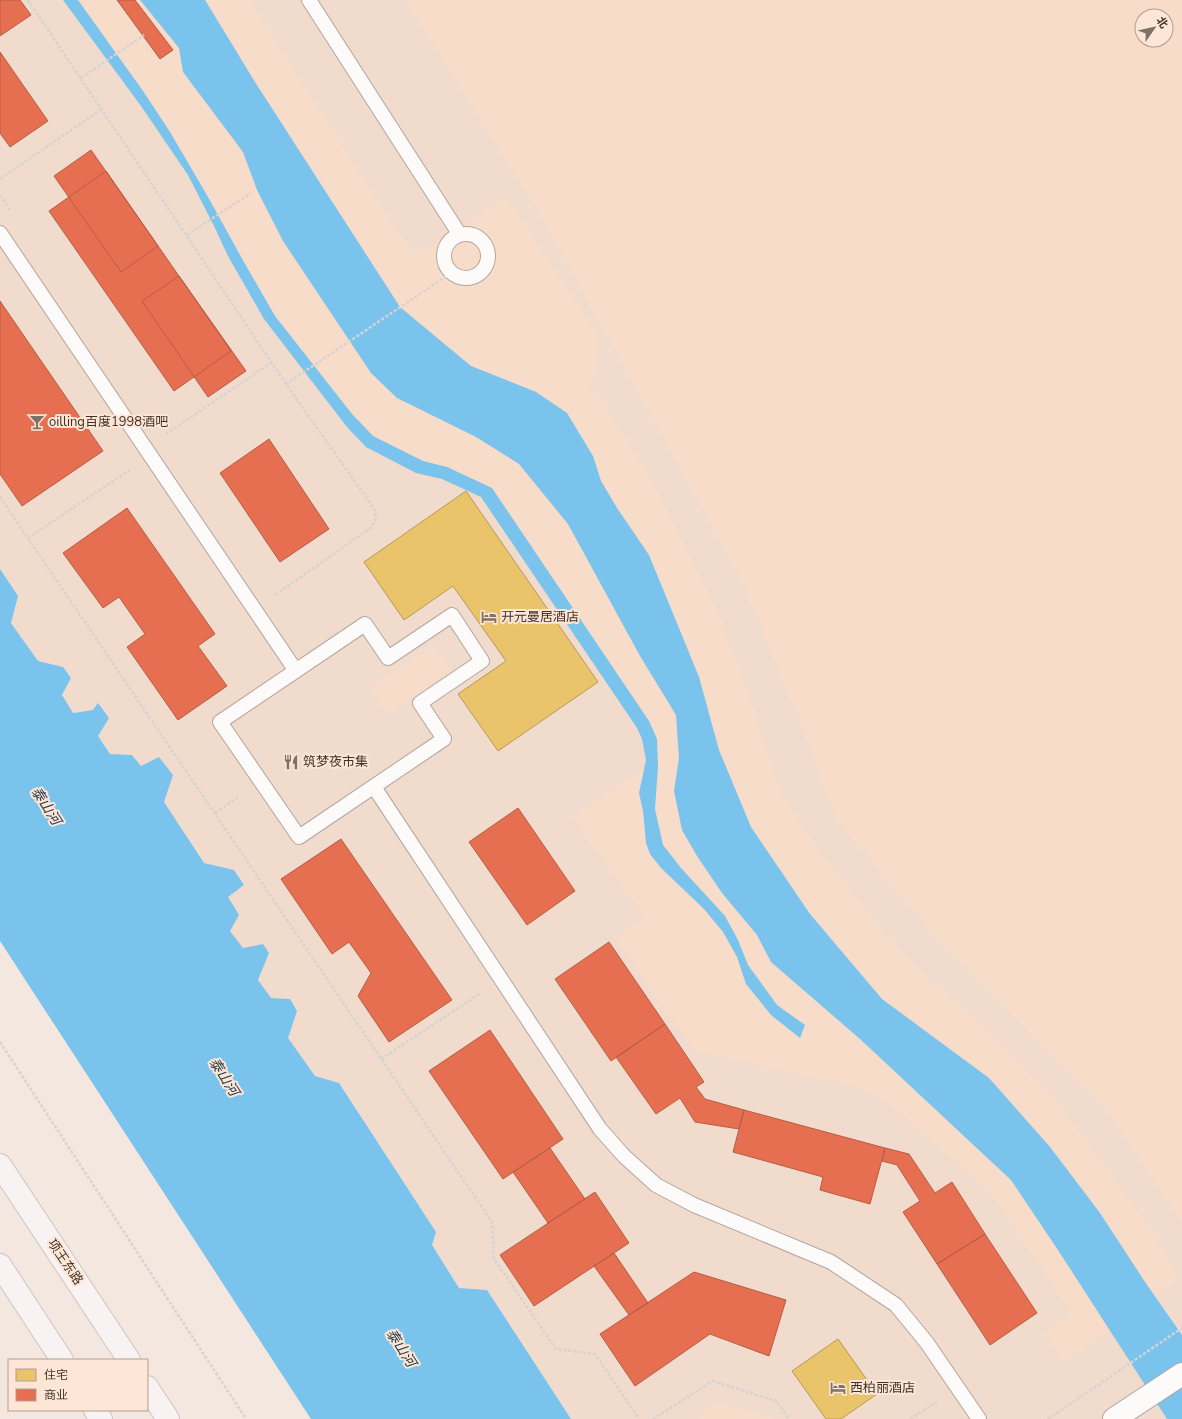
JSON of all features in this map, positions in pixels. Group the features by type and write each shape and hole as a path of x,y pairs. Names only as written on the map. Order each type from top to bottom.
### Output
{"main road":[{"name":"项王东路","path":"0,1165 128,1359"},
{"path":"0,1265 61,1359"},
{"path":"148,1389 168,1419"}],"street":[{"path":"1114,1419 1182,1374"}],"lane":[{"path":"309,0 460,235"},
{"path":"0,233 296,671"},
{"path":"466,234 473,235 484,243 488,249 488,263 480,274 473,278 465,279 458,278 451,273 446,267 444,259 444,252 447,244 460,235 466,234"},
{"path":"452,615 482,661 420,703 444,739 299,838 261,782 220,722 365,624 388,658 452,615"},
{"path":"374,787 600,1129 624,1156 656,1185 694,1205 831,1262 896,1306 927,1343 979,1419"}],"path":[{"path":"28,0 271,362 375,510 376,517 372,527 254,610"},
{"path":"81,78 144,35"},
{"path":"0,179 102,109"},
{"path":"187,235 251,193"},
{"path":"286,384 451,273"},
{"path":"28,538 271,362"},
{"path":"0,497 492,1222 494,1259 556,1349 595,1354 639,1419"},
{"path":"215,813 261,782"},
{"path":"381,1059 502,980"},
{"path":"0,1042 246,1419"},
{"path":"1048,1419 1182,1328"},
{"path":"653,1419 713,1381 776,1401 789,1419"},
{"path":"910,1419 958,1388"}],"shaded area":[{"path":"0,0 406,0 544,220 742,580 797,712 836,818 929,928 1109,1112 1182,1223 1182,1419 571,1419 487,1290 459,1288 432,1245 436,1232 339,1083 315,1076 287,1038 290,999 271,998 258,980 269,953 263,944 243,948 230,930 228,897 244,885 234,870 204,863 164,802 173,775 141,766 132,755 110,754 98,736 108,718 98,704 94,710 73,713 62,695 71,678 63,667 38,661 11,623 17,596 0,569"},
{"path":"78,0 140,0 179,48 183,72 243,152 257,190 283,241 371,373 519,464 568,524 640,656 676,715 679,758 674,791 682,830 697,856 722,893 757,935 771,962 860,1039 1011,1180 1109,1330 1064,1362 1044,1333 1072,1313 993,1194 888,1103 862,1088 694,1051 615,937 645,918 572,817 658,759 492,489 447,467 423,461 373,436 352,414 275,316 170,132 143,91"},
{"path":"205,0 249,0 414,257 506,197 593,327 599,345 598,370 590,389 599,398 627,439 657,492 722,622 755,712 783,796 813,843 888,937 932,982 984,1026 1054,1098 1123,1189 1155,1236 1179,1281 1154,1295 1100,1213 1050,1147 989,1078 882,999 810,914 751,827 719,750 699,676 649,555 617,508 601,481 593,456 536,392 471,366 400,307 255,82"},
{"path":"406,0 1182,0 1182,1223 1109,1112 929,928 836,818 797,712 742,580 544,220"},
{"path":"435,646 451,671 386,714 370,688"},
{"path":"722,1403 777,1419 700,1419 700,1413 709,1407"}],"water":[{"path":"63,0 78,0 143,91 170,132 275,316 352,414 373,436 423,461 447,467 492,488 649,721 657,739 658,766 655,809 663,845 681,868 725,916 738,940 748,965 777,1005 805,1025 800,1038 771,1015 746,984 737,957 723,932 704,909 661,868 650,854 646,843 643,811 639,793 646,760 642,739 637,728 481,497 442,479 416,473 366,447 347,427 264,319 228,256 188,175 141,106"},
{"path":"140,0 205,0 255,82 400,307 471,366 536,392 567,413 593,456 601,481 617,508 649,555 699,677 719,750 751,827 810,914 882,999 989,1078 1050,1147 1100,1213 1182,1335 1182,1419 1167,1419 1011,1180 860,1039 771,962 757,935 722,893 697,856 682,830 674,791 679,758 676,715 640,656 568,524 519,464 476,437 397,398 371,373 283,241 257,190 243,152 183,72 179,48"},
{"name":"泰山河","path":"0,569 18,596 11,623 38,661 63,667 71,678 62,695 73,713 93,710 98,703 109,718 98,736 110,754 132,755 141,766 159,757 173,775 164,802 204,863 234,870 244,885 228,897 239,915 230,931 243,948 263,944 269,953 258,980 271,998 290,999 297,1011 288,1038 315,1076 339,1083 436,1232 432,1245 459,1288 487,1290 571,1419 311,1419 0,941"}],"building: 住宅":[{"path":"466,491 598,682 498,751 458,694 506,661 453,586 404,620 364,562"},
{"path":"838,1339 877,1394 841,1419 826,1419 792,1371"}],"building: 商业":[{"path":"0,0 20,0 31,15 0,36"},
{"path":"117,0 135,0 173,50 160,59"},
{"path":"0,52 48,121 10,147 0,133"},
{"path":"91,150 158,246 121,272 54,176"},
{"path":"106,171 231,351 174,391 49,211"},
{"path":"179,276 246,371 208,397 142,301"},
{"path":"0,301 103,451 22,506 0,474"},
{"path":"269,439 329,529 280,562 220,473"},
{"path":"127,508 215,634 198,646 227,686 178,720 127,647 145,634 119,597 103,608 63,553"},
{"path":"518,808 575,891 527,925 469,842"},
{"path":"341,839 452,1000 389,1042 358,996 371,973 349,942 332,954 281,879"},
{"path":"609,942 665,1024 611,1061 555,979"},
{"path":"665,1024 704,1082 696,1087 705,1099 744,1110 739,1129 695,1122 680,1098 656,1114 616,1057"},
{"path":"490,1030 563,1139 503,1179 429,1071"},
{"path":"744,1110 885,1148 870,1204 820,1190 823,1177 733,1152"},
{"path":"550,1148 585,1199 548,1223 513,1172"},
{"path":"885,1148 909,1154 935,1193 952,1182 985,1234 937,1264 903,1212 920,1201 897,1165 882,1161"},
{"path":"595,1192 629,1243 534,1306 500,1255"},
{"path":"985,1234 1037,1313 990,1345 937,1264"},
{"path":"614,1253 648,1303 629,1315 594,1266"},
{"path":"694,1272 786,1300 769,1356 710,1334 635,1386 600,1334"}],"place":[{"name":"oilling百度1998酒吧","path":"37,422"},
{"name":"开元曼居酒店","path":"489,617"},
{"name":"筑梦夜市集","path":"291,762"},
{"name":"西柏丽酒店","path":"838,1388"}]}
